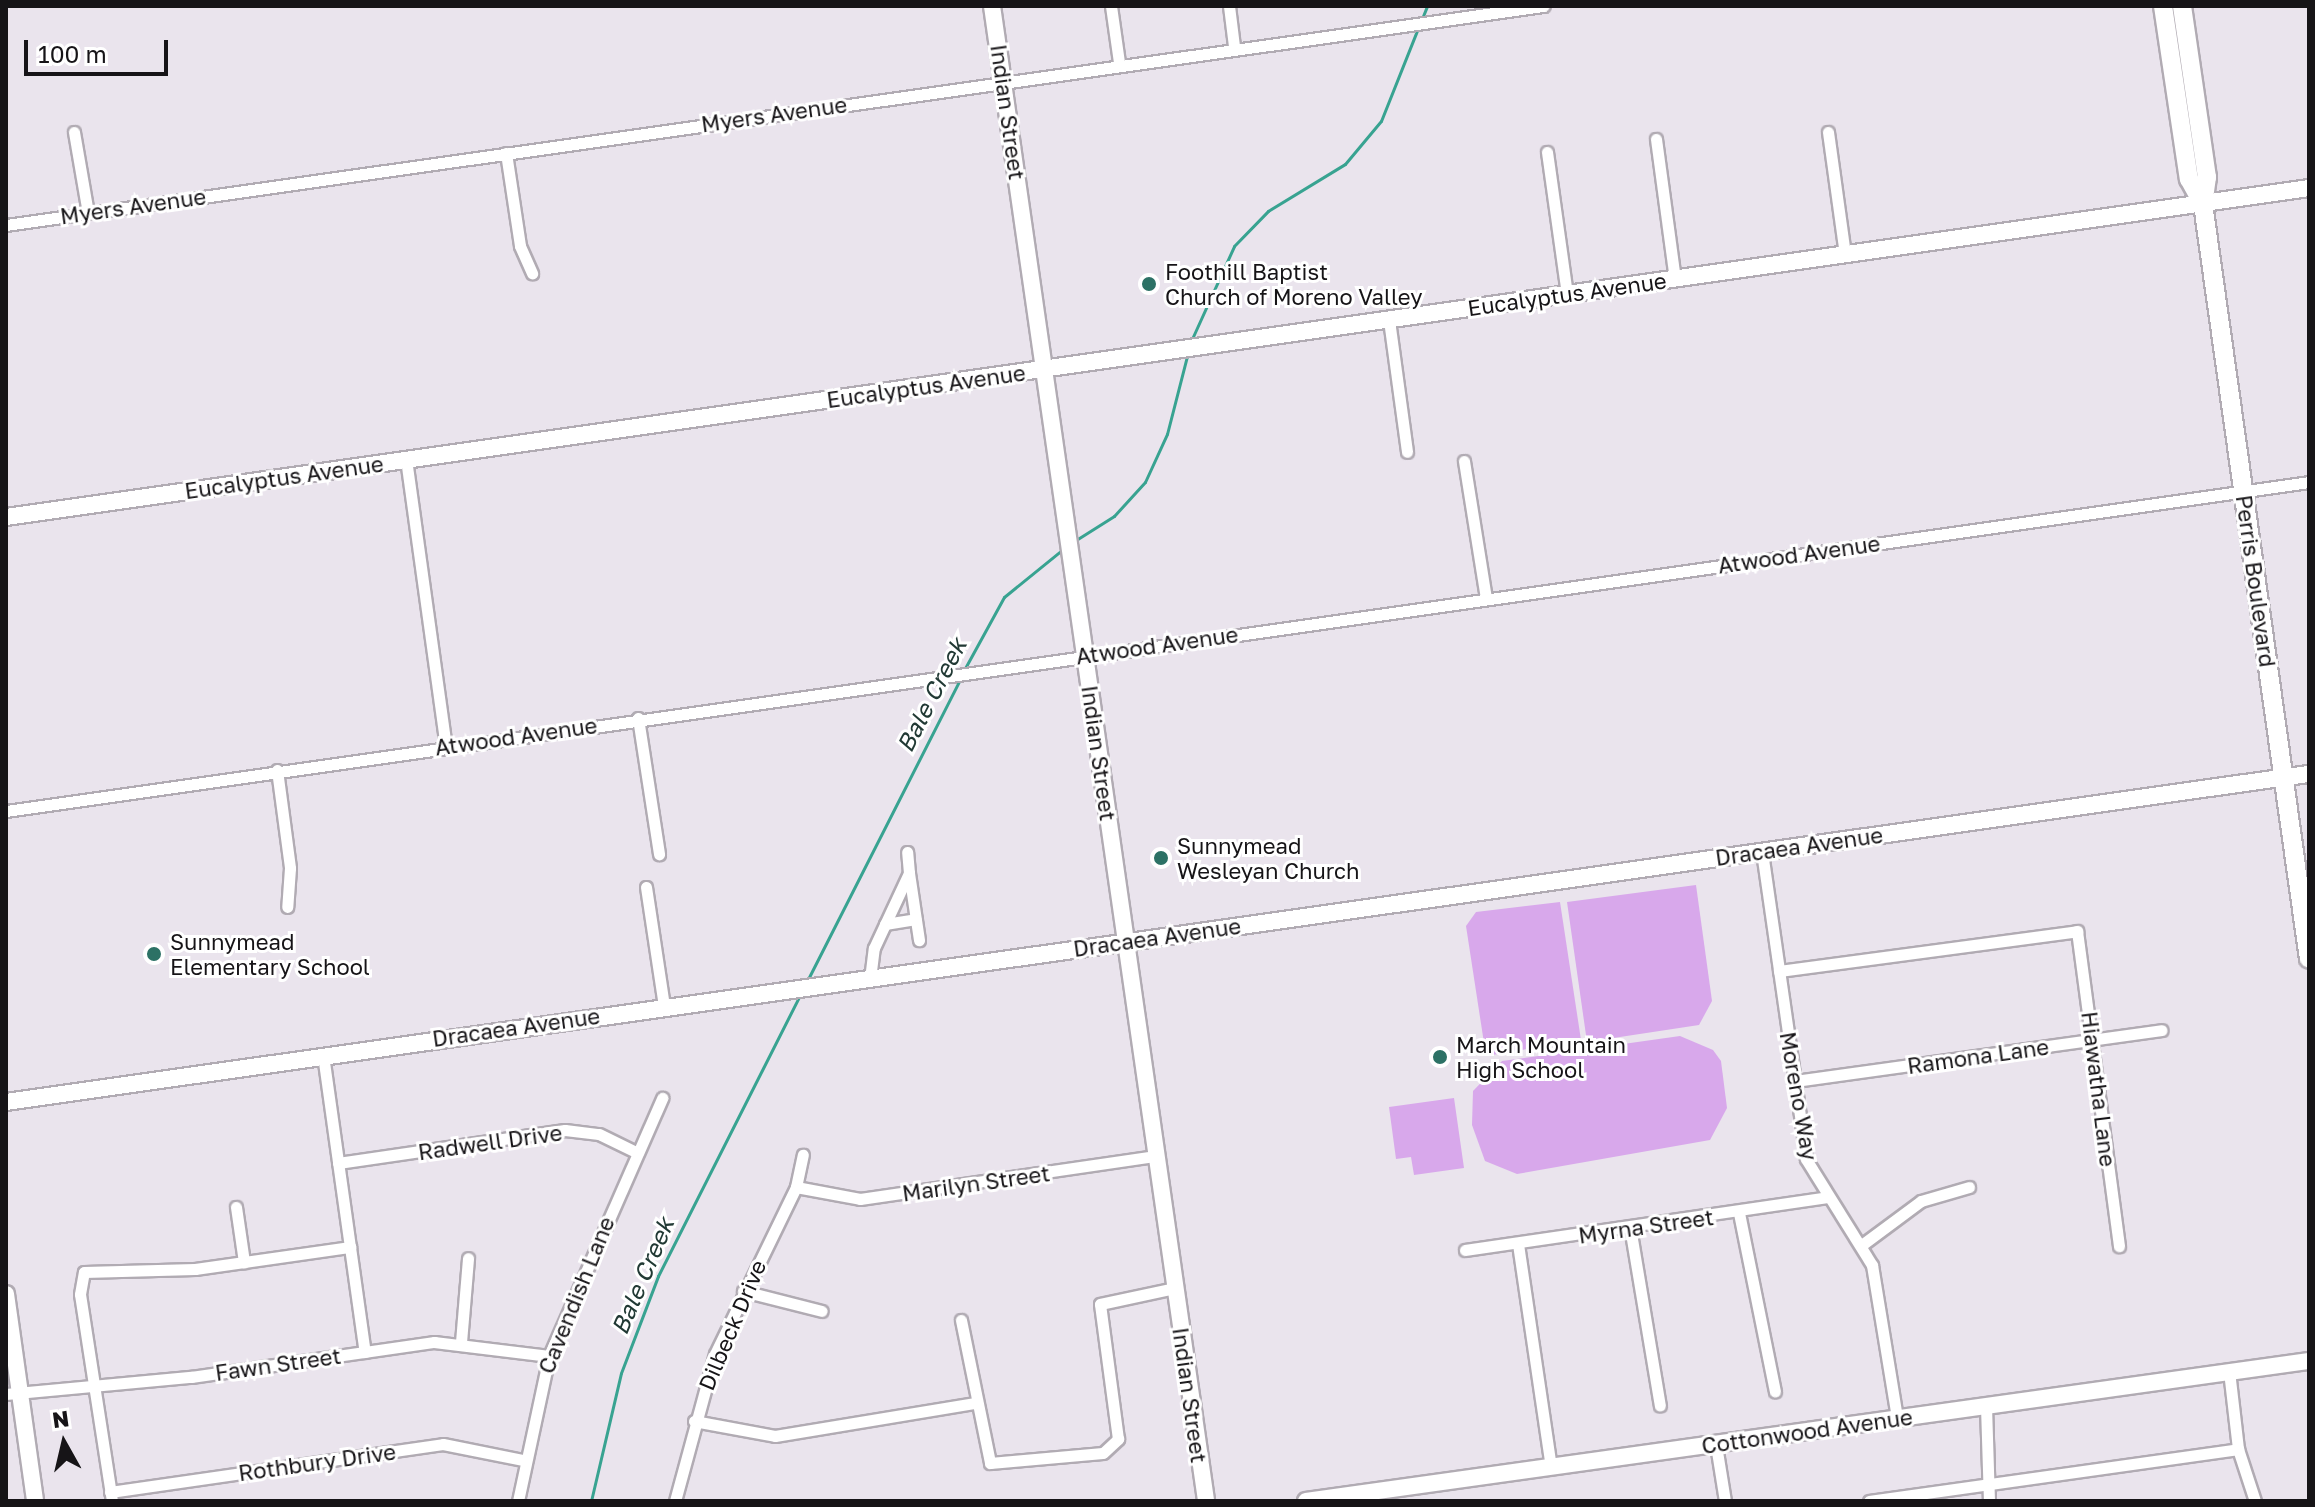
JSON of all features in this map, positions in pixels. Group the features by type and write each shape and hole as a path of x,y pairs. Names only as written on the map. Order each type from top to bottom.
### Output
{"main road":[{"name":"Perris Boulevard","path":"2163,6 2189,179 2203,204"},
{"name":"Perris Boulevard","path":"2182,6 2207,177 2203,204 2309,959"}],"street":[{"name":"Indian Street","path":"992,6 1206,1501"},
{"path":"1111,6 1119,62"},
{"path":"1229,6 1234,46"},
{"name":"Myers Avenue","path":"6,225 1003,82 1119,62 1543,6"},
{"path":"74,132 88,213"},
{"path":"1828,132 1845,255"},
{"path":"1656,139 1675,279"},
{"path":"1547,152 1567,294"},
{"path":"506,153 520,246 532,273"},
{"name":"Eucalyptus Avenue","path":"6,517 2309,188"},
{"path":"1389,320 1407,452"},
{"path":"406,459 446,747"},
{"path":"1464,461 1486,598"},
{"name":"Atwood Avenue","path":"6,811 985,668 2309,482"},
{"path":"638,718 659,854"},
{"path":"277,770 290,868 287,907"},
{"name":"Dracaea Avenue","path":"6,1102 2309,774"},
{"path":"907,852 919,940"},
{"name":"Moreno Way","path":"1762,852 1806,1159 1827,1197 1863,1244 1897,1418"},
{"path":"870,979 885,924 909,873"},
{"path":"646,887 664,1006"},
{"path":"885,924 916,919"},
{"name":"Hiawatha Lane","path":"1779,971 2077,931 2119,1246"},
{"name":"Ramona Lane","path":"1795,1081 2161,1030"},
{"path":"323,1055 365,1352"},
{"name":"Cavendish Lane","path":"518,1501 523,1460 549,1356 662,1098"},
{"name":"Radwell Drive","path":"338,1163 565,1130 599,1134 638,1153"},
{"name":"Dilbeck Drive","path":"675,1501 694,1421 743,1291 796,1187 803,1155"},
{"name":"Marilyn Street","path":"796,1187 860,1199 1156,1156"},
{"path":"1863,1244 1921,1201 1969,1187"},
{"name":"Myrna Street","path":"1465,1250 1739,1213 1827,1197"},
{"path":"236,1207 244,1262"},
{"path":"1739,1213 1775,1391"},
{"path":"1630,1227 1660,1406"},
{"path":"1518,1244 1551,1468"},
{"path":"111,1496 96,1380 79,1283 84,1272 98,1267 244,1262 350,1247"},
{"path":"461,1342 468,1258"},
{"path":"961,1320 985,1455 999,1468 1114,1448 1118,1429 1097,1311 1107,1299 1175,1288"},
{"path":"743,1291 822,1311"},
{"path":"6,1294 13,1393 35,1501"},
{"name":"Fawn Street","path":"13,1393 96,1380 161,1380 461,1342 549,1356"},
{"name":"Cottonwood Avenue","path":"1306,1501 2309,1361"},
{"path":"2229,1371 2238,1449 2255,1501"},
{"path":"694,1421 775,1436 975,1403"},
{"path":"1986,1406 1989,1501"},
{"name":"Rothbury Drive","path":"111,1496 443,1444 523,1460"},
{"path":"1716,1445 1725,1501"},
{"path":"1869,1501 2238,1449"}],"shaded area":[{"path":"1696,885 1712,1001 1699,1025 1587,1042 1567,902"},
{"path":"1560,902 1581,1040 1486,1056 1466,926 1476,912"},
{"path":"1680,1036 1713,1050 1721,1061 1727,1108 1710,1140 1517,1174 1485,1161 1472,1125 1473,1091 1502,1061"},
{"path":"1454,1098 1464,1168 1414,1175 1411,1157 1396,1159 1389,1107"}],"waterway":[{"name":"Bale Creek","path":"1421,21 1427,6"},
{"name":"Bale Creek","path":"1191,341 1234,246 1268,211 1345,164 1381,121 1418,28"},
{"name":"Bale Creek","path":"1076,540 1114,516 1145,482 1167,434 1188,352"},
{"name":"Bale Creek","path":"964,670 1004,597 1063,549"},
{"name":"Bale Creek","path":"807,981 961,677"},
{"name":"Bale Creek","path":"591,1501 621,1373 658,1276 800,995"}],"place":[{"name":"Foothill Baptist Church of Moreno Valley","path":"1149,284"},
{"name":"Sunnymead Wesleyan Church","path":"1161,858"},
{"name":"Sunnymead Elementary School","path":"154,954"},
{"name":"March Mountain High School","path":"1440,1057"}]}
